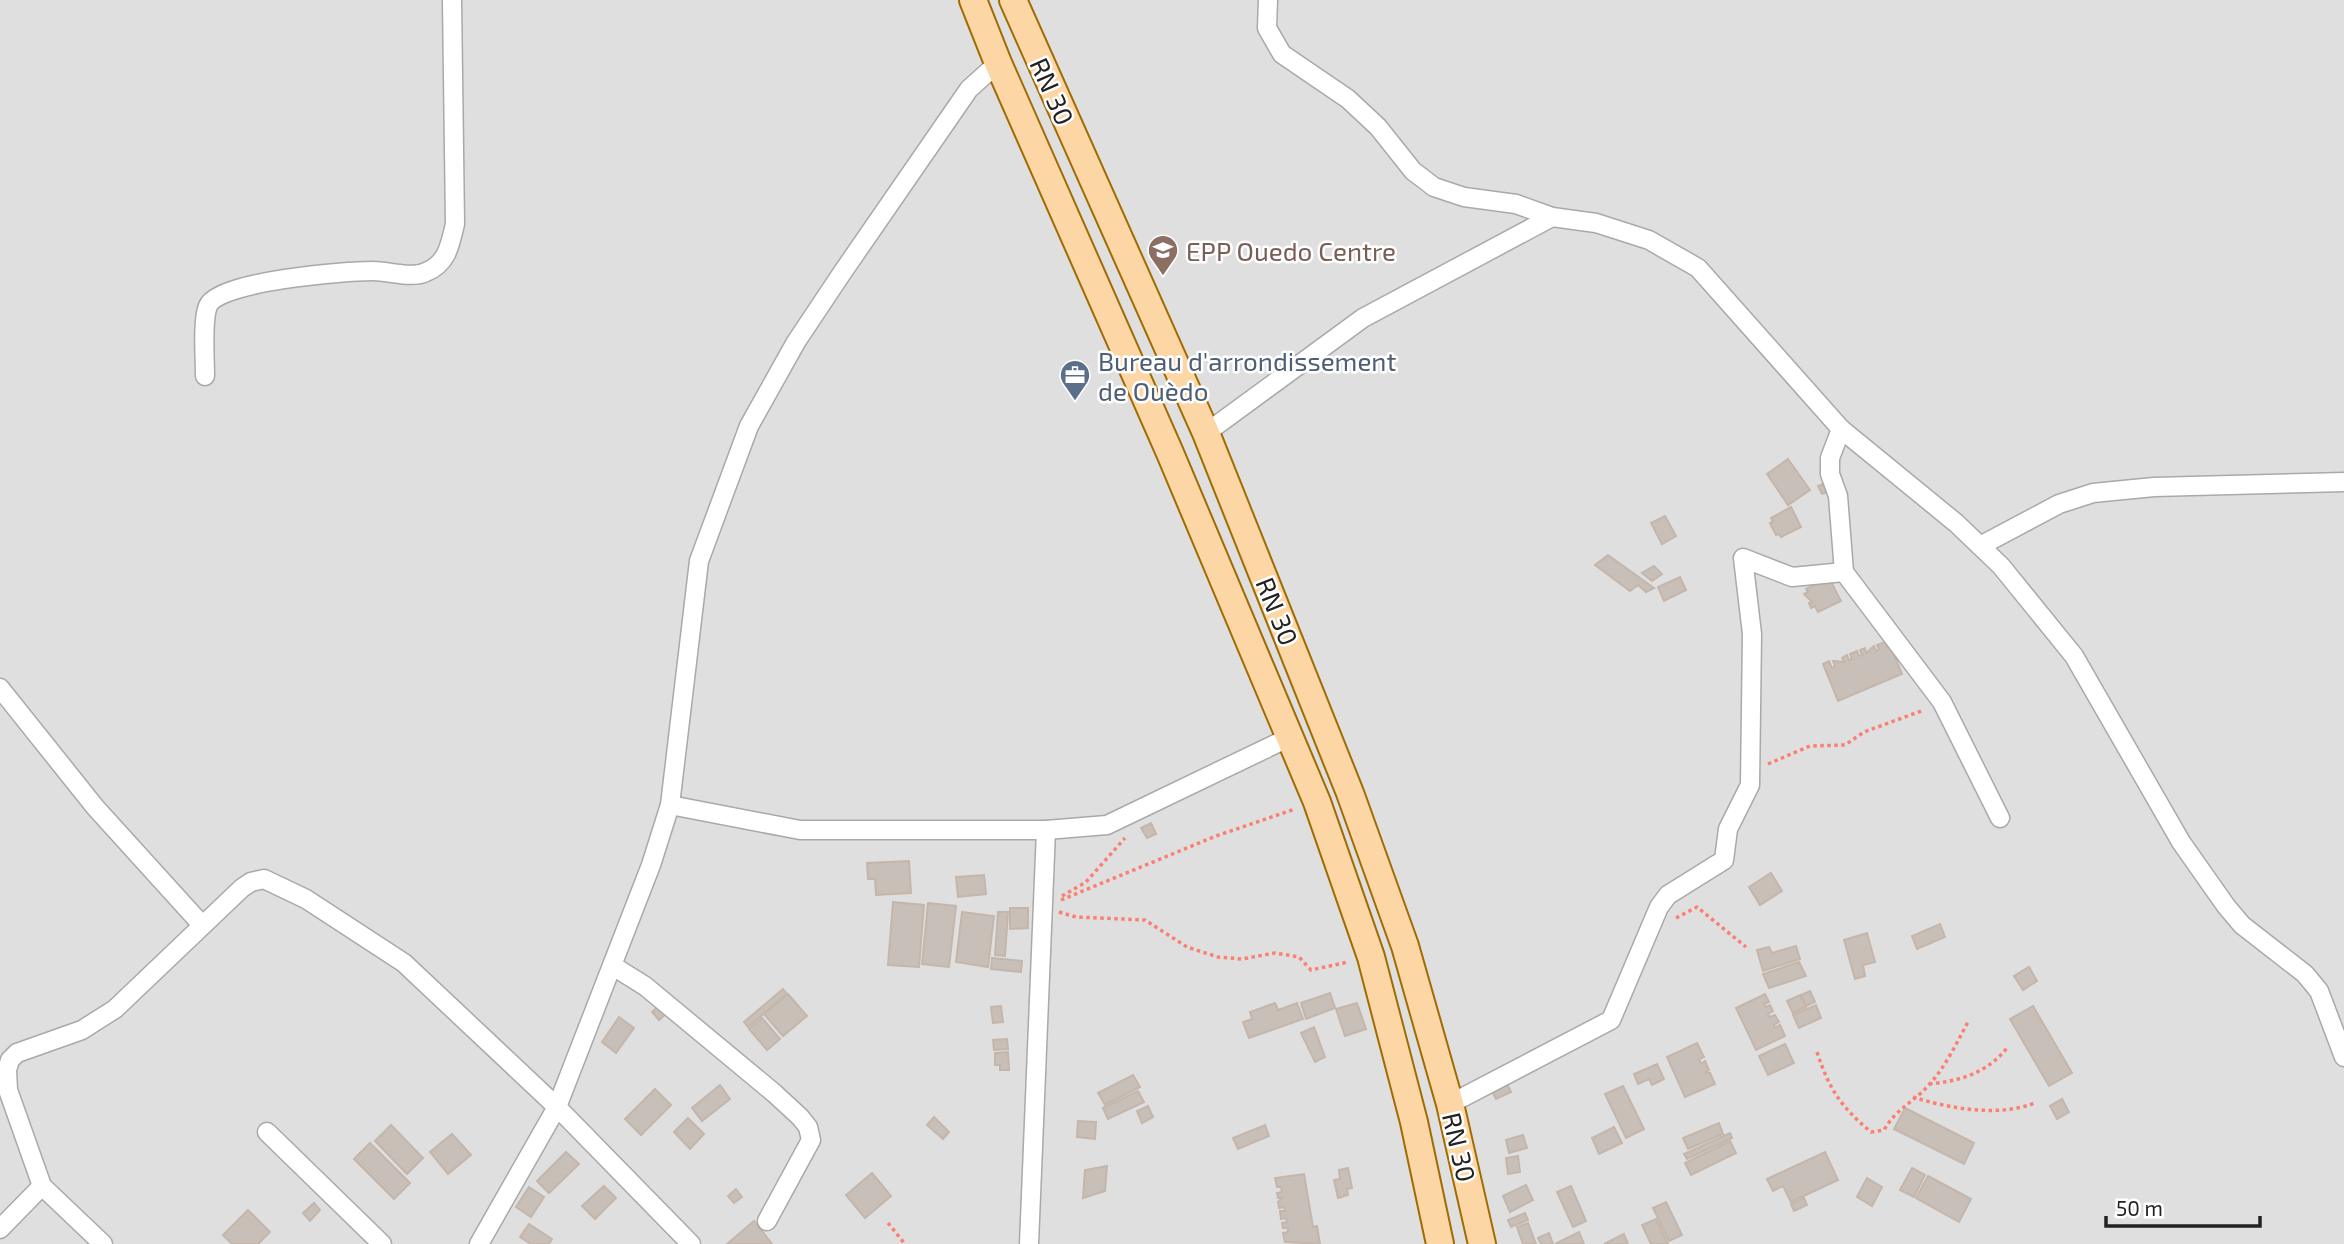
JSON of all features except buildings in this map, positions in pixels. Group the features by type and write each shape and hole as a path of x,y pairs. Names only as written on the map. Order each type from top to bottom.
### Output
{"main road":[{"name":"RN 30","path":"973,0 998,64 1165,440 1317,802 1371,957 1414,1122 1440,1244"},
{"name":"RN 30","path":"1013,0 1206,433 1350,793 1405,946 1450,1104 1482,1244"}],"street":[{"path":"205,376 207,307 215,297 249,286 355,271 418,274 433,268 447,255 455,224 452,0"},
{"path":"1268,0 1267,28 1282,54 1348,99 1378,127 1412,171 1434,187 1464,197 1516,204 1552,217 1573,217 1649,240 1698,268 1841,429 1980,546 2043,614 2074,656 2174,831 2226,906 2242,925 2305,974 2319,991 2344,1057"},
{"path":"479,1244 557,1107 651,865 670,805 699,561 749,426 796,342 842,273 970,89 998,64"},
{"path":"1206,433 1363,318 1552,217"},
{"path":"1841,429 1830,458 1830,474 1838,496 1844,572 1942,702 2000,818"},
{"path":"1980,546 2059,504 2093,493 2154,487 2344,482"},
{"path":"1450,1104 1611,1020 1668,895 1724,860 1728,829 1749,785 1750,771 1752,635 1743,558 1792,577 1844,572"},
{"path":"0,688 95,807 202,925"},
{"path":"670,805 800,830 1046,830 1107,825 1290,737"},
{"path":"1029,1244 1046,830"},
{"path":"103,1244 42,1186 8,1090 7,1070 10,1060 18,1053 82,1030 107,1015 251,882 264,879 306,899 404,963 557,1107 691,1244"},
{"path":"612,966 645,986 775,1093 808,1127 811,1140 766,1222"},
{"path":"267,1132 382,1244"},
{"path":"0,1229 42,1186"}],"path":[{"path":"1750,771 1810,746 1845,745 1864,732 1942,702"},
{"path":"1043,907 1216,836 1317,802"},
{"path":"1043,907 1086,882 1153,804"},
{"path":"1043,907 1076,918 1145,920 1187,947 1217,957 1242,959 1275,953 1299,957 1311,970 1371,957"},
{"path":"1649,932 1697,908 1746,947"},
{"path":"1817,1052 1825,1078 1844,1109 1871,1132 1884,1130 1894,1113 1929,1084 1948,1059 1968,1022"},
{"path":"1929,1084 1971,1077 1997,1060 2007,1048"},
{"path":"1913,1097 1936,1104 1977,1109 2018,1110 2035,1103"},
{"path":"888,1223 905,1244"}],"shaded area":[{"path":"0,0 2344,0 2344,1244 0,1244"}],"place":[{"name":"EPP Ouedo Centre","path":"1163,277"},
{"name":"Bureau d'arrondissement de Ouèdo","path":"1075,402"}]}
